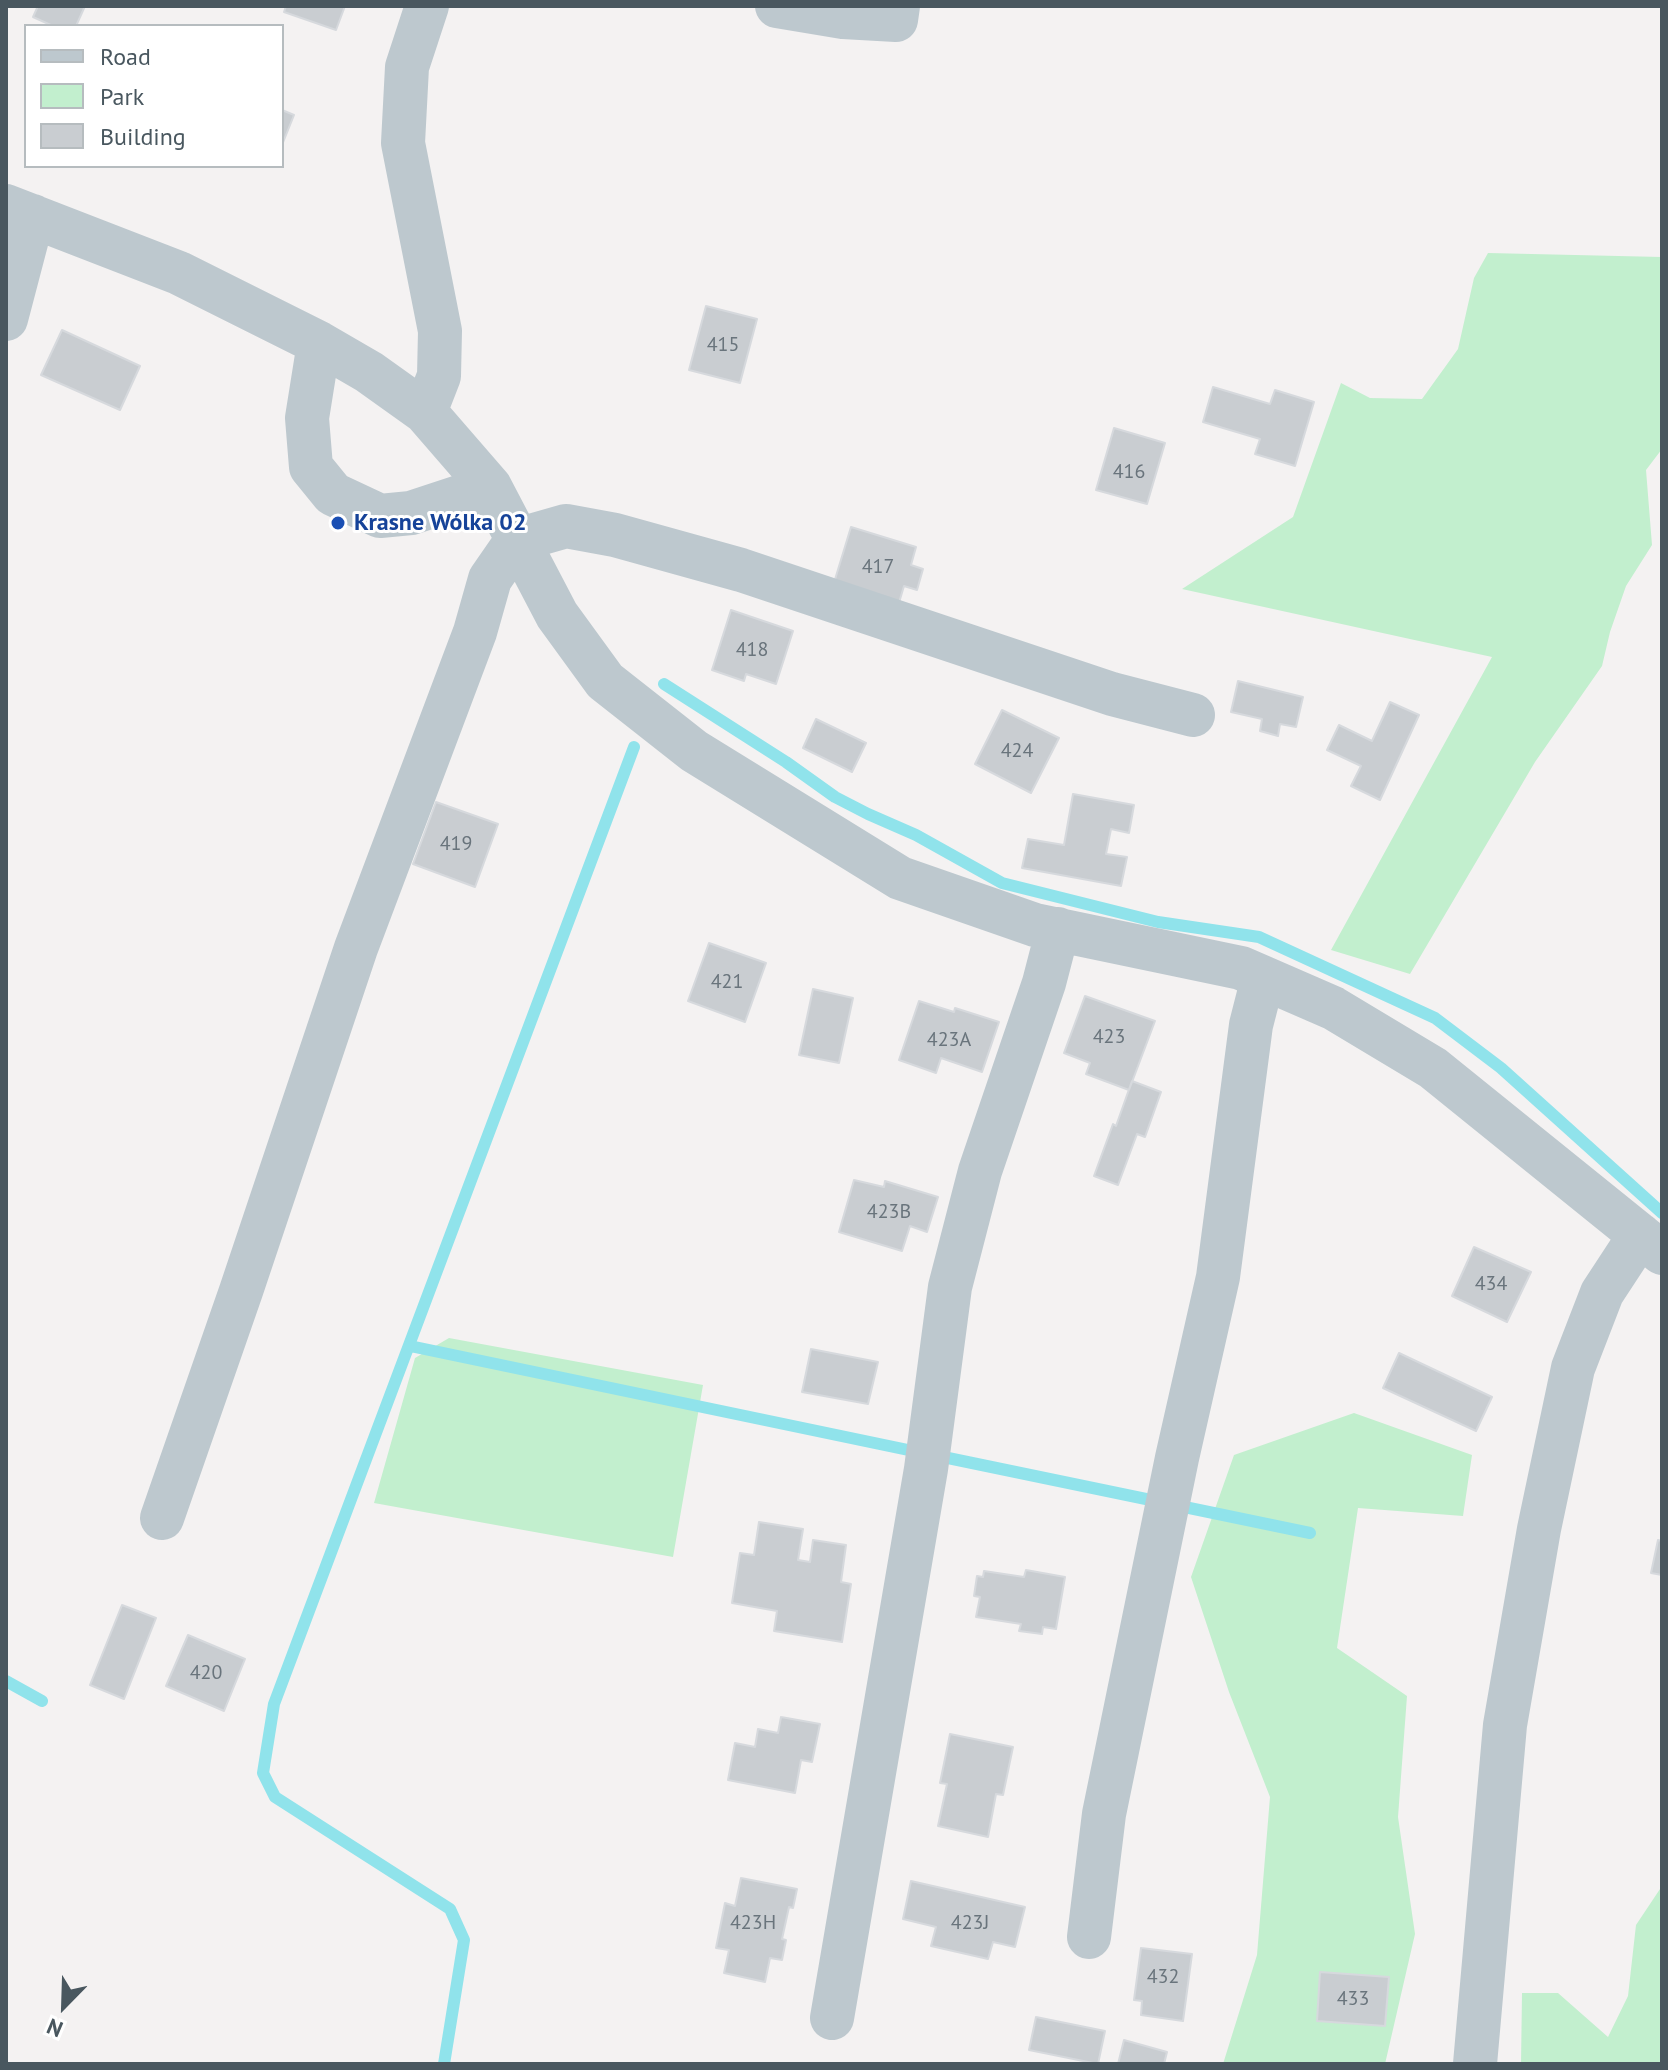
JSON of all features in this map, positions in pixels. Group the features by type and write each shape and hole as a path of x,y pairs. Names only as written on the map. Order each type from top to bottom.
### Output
{"street":[{"path":"425,412 439,376 440,331 403,143 407,67 427,6"},
{"path":"777,6 843,17 896,20 898,6"},
{"path":"6,319 19,211 179,273 319,343 369,372 425,412 490,487 557,615 605,681 694,751 900,878 1035,925 1241,968 1333,1008 1433,1068 1651,1244 1602,1293 1573,1368 1539,1529 1505,1725 1475,2064"},
{"path":"319,343 307,418 311,467 333,494 380,516 411,513 490,487"},
{"path":"162,1518 356,948 475,632 490,579 517,540 566,526 615,535 741,570 1112,694 1193,715"},
{"path":"832,2018 926,1469 950,1287 980,1171 1044,983 1058,929"},
{"path":"1089,1937 1104,1814 1177,1458 1218,1277 1251,1025 1263,978"}],"green space":[{"path":"1488,253 1662,257 1662,449 1646,470 1652,545 1626,586 1602,666 1535,762 1410,974 1331,950 1492,657 1182,589 1293,517 1341,383 1370,398 1422,399 1458,349 1474,278"},
{"path":"449,1338 703,1385 673,1557 374,1503 415,1358"},
{"path":"1354,1413 1472,1455 1463,1516 1358,1508 1337,1648 1407,1696 1398,1817 1415,1934 1385,2064 1223,2064 1257,1955 1270,1797 1229,1692 1191,1577 1234,1455"},
{"path":"1662,1886 1662,2064 1521,2064 1522,1993 1558,1993 1608,2037 1628,1996 1636,1925"}],"building":[{"path":"38,6 85,6 77,24 49,24 33,17"},
{"path":"286,6 345,6 336,30 284,12"},
{"path":"284,111 294,115 284,140"},
{"path":"706,306 757,319 740,383 689,370"},
{"path":"62,330 140,366 120,410 41,375"},
{"path":"1213,387 1270,404 1275,390 1314,402 1295,466 1255,454 1260,439 1203,422"},
{"path":"1114,428 1165,443 1147,504 1096,490"},
{"path":"851,527 916,547 911,565 923,569 917,590 904,586 898,606 833,586"},
{"path":"731,610 793,631 776,684 746,674 744,681 712,670"},
{"path":"1238,681 1303,697 1296,727 1280,724 1278,736 1260,731 1262,719 1231,712"},
{"path":"1390,702 1419,715 1380,800 1351,786 1361,766 1327,750 1339,725 1372,741"},
{"path":"1002,710 1059,738 1031,793 975,764"},
{"path":"816,719 866,743 852,772 803,748"},
{"path":"1073,794 1134,805 1129,833 1111,829 1106,854 1127,857 1121,886 1022,868 1028,839 1064,845"},
{"path":"436,802 498,824 475,887 413,864"},
{"path":"709,943 766,963 745,1022 688,1001"},
{"path":"813,989 853,998 839,1063 799,1055"},
{"path":"1085,996 1155,1021 1129,1090 1086,1074 1090,1063 1064,1053"},
{"path":"919,1001 999,1022 982,1072 941,1058 936,1073 899,1060"},
{"path":"1132,1081 1161,1092 1145,1137 1137,1134 1118,1185 1094,1176"},
{"path":"854,1180 884,1187 885,1181 938,1197 927,1232 910,1226 902,1251 839,1232"},
{"path":"1474,1247 1531,1272 1507,1322 1452,1296"},
{"path":"811,1349 878,1362 868,1404 802,1392"},
{"path":"1399,1353 1492,1397 1476,1431 1383,1388"},
{"path":"759,1522 803,1529 798,1560 810,1562 813,1540 846,1545 841,1582 851,1584 842,1642 774,1631 777,1611 732,1603 740,1553 754,1555"},
{"path":"1658,1540 1662,1541 1662,1575 1651,1573"},
{"path":"1026,1570 1065,1577 1056,1629 1043,1627 1042,1634 1019,1631 1021,1624 976,1617 980,1597 974,1596 977,1576 983,1577 984,1571 1024,1577"},
{"path":"122,1605 156,1618 124,1699 90,1685"},
{"path":"188,1635 245,1659 224,1711 166,1686"},
{"path":"781,1717 820,1724 812,1762 801,1760 795,1793 728,1780 735,1743 755,1747 758,1729 778,1733"},
{"path":"950,1734 1013,1747 1003,1795 996,1794 988,1837 938,1826 947,1784 940,1783"},
{"path":"741,1878 797,1889 793,1908 789,1907 782,1939 786,1940 782,1960 770,1958 765,1982 724,1973 729,1950 716,1948 725,1903 735,1906"},
{"path":"911,1881 1025,1907 1015,1947 993,1942 988,1959 931,1946 936,1927 903,1919"},
{"path":"1141,1948 1192,1954 1183,2021 1141,2015 1142,2001 1134,2000"},
{"path":"1320,1972 1389,1977 1385,2026 1317,2021"},
{"path":"1036,2017 1105,2031 1098,2064 1029,2050"},
{"path":"1124,2040 1167,2052 1164,2064 1118,2064"}],"waterway":[{"path":"664,684 835,797 916,835 1002,883 1158,922 1259,937 1435,1018 1501,1068 1662,1213"},
{"path":"444,2064 464,1940 450,1909 275,1797 263,1773 274,1704 634,747"},
{"path":"410,1346 913,1451"},
{"path":"948,1458 1310,1533"},
{"path":"6,1681 42,1701"}],"place":[{"name":"Krasne Wólka 02","path":"338,523"}]}
